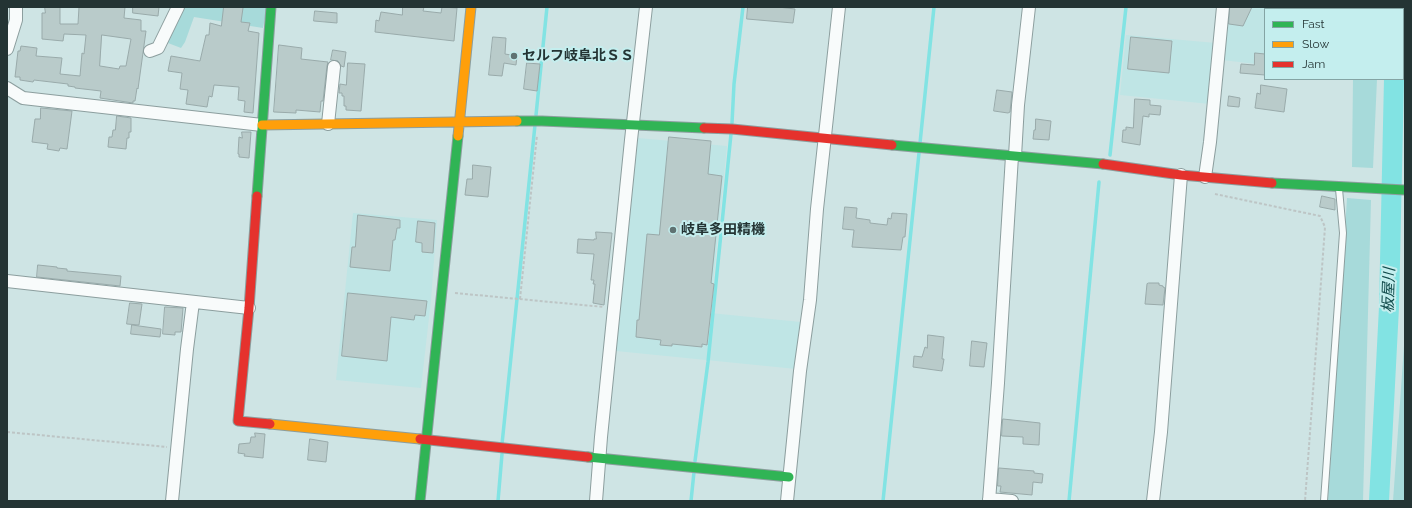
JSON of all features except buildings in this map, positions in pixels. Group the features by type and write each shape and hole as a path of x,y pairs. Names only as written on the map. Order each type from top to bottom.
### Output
{"street":[{"path":"7,49 16,20 16,7"},
{"path":"150,51 158,48 178,7"},
{"path":"271,7 249,308 238,421 789,477"},
{"path":"420,501 471,7"},
{"path":"596,501 632,126 646,7"},
{"path":"787,501 810,300 824,139 839,7"},
{"path":"1012,501 989,500 1018,106 1029,7"},
{"path":"1205,176 1210,142 1223,7"},
{"path":"328,124 334,67"},
{"path":"7,88 23,98 262,125 538,122 732,129 824,139 1117,165 1181,175 1205,176 1244,181 1339,185 1405,190"},
{"path":"1154,501 1161,432 1181,175"},
{"path":"7,281 249,308"},
{"path":"172,501 193,302"}],"lane":[{"path":"1324,501 1343,233 1339,185"}],"path":[{"path":"520,299 538,122"},
{"path":"1211,193 1320,216 1325,227 1305,501"},
{"path":"442,292 614,308"},
{"path":"7,432 178,448"}],"shaded area":[{"path":"184,7 267,7 263,28 194,17 185,42 181,48 168,43"},
{"path":"1228,7 1306,8 1264,8 1264,65 1222,60"},
{"path":"1405,7 1405,176 1404,176"},
{"path":"1126,35 1216,43 1210,104 1120,95"},
{"path":"1353,80 1377,80 1373,168 1352,167"},
{"name":"岐阜多田精機","path":"638,138 727,146 710,313 801,322 796,369 616,351"},
{"path":"1347,198 1371,200 1363,501 1328,501"},
{"path":"353,213 437,220 431,300 421,388 336,380"},
{"path":"1405,332 1405,501 1393,501"}],"waterway":[{"path":"536,115 547,7"},
{"path":"732,123 734,84 743,7"},
{"path":"920,143 934,7"},
{"path":"1110,155 1126,7"},
{"name":"板屋川","path":"1379,501 1389,307 1394,80"},
{"path":"502,444 535,125"},
{"path":"695,461 708,362 731,134"},
{"path":"883,501 919,153"},
{"path":"1069,501 1099,182"},
{"path":"498,501 502,454"},
{"path":"691,501 694,472"}],"traffic: fast":[{"path":"257,196 271,7"},
{"path":"517,121 704,128"},
{"path":"420,501 458,136"},
{"path":"892,145 1103,164"},
{"path":"1272,183 1405,190"},
{"path":"588,457 789,477"}],"traffic: slow":[{"path":"458,136 471,7"},
{"path":"262,125 517,121"},
{"path":"270,424 420,439"}],"traffic: jam":[{"path":"704,128 732,129 892,145"},
{"path":"1103,164 1181,175 1272,183"},
{"path":"257,196 249,308 238,421 270,424"},
{"path":"420,439 588,457"}],"place":[{"name":"セルフ岐阜北ＳＳ","path":"514,56"},
{"name":"岐阜多田精機","path":"673,230"}]}
